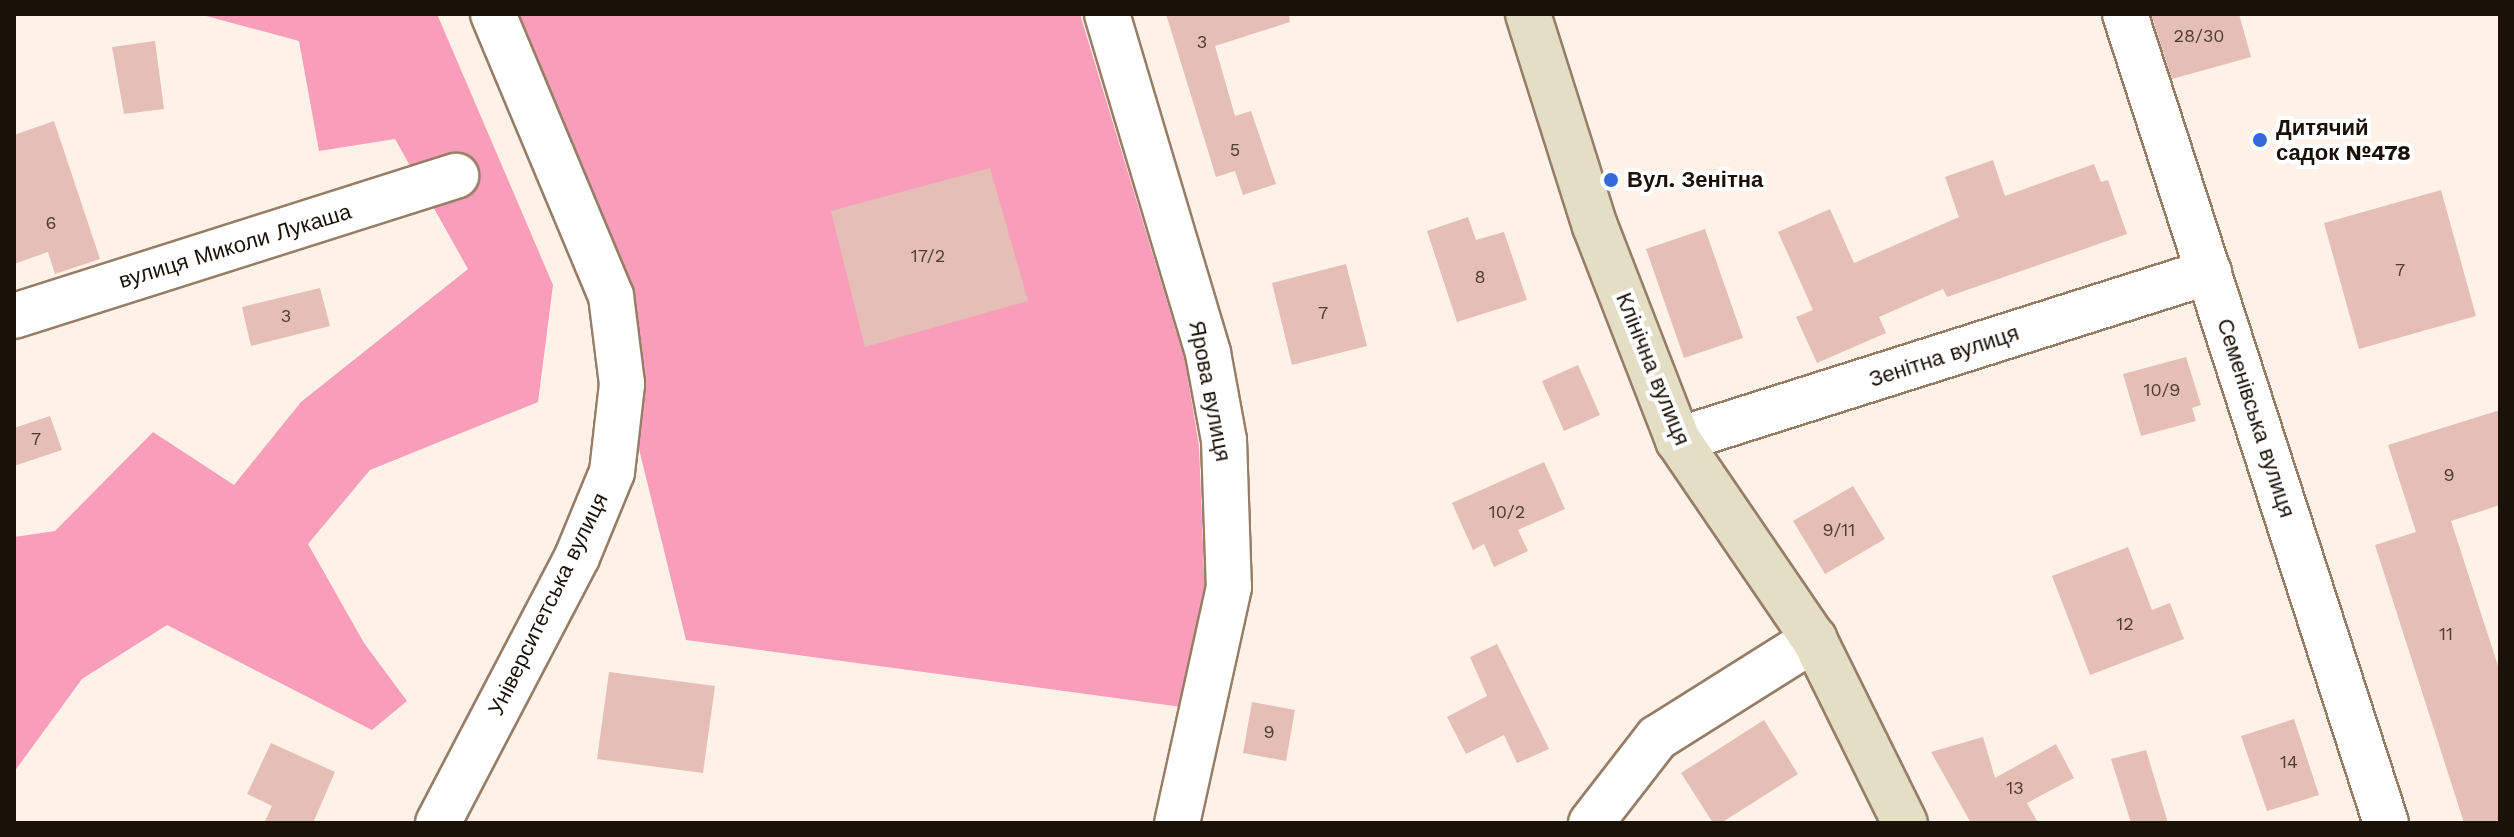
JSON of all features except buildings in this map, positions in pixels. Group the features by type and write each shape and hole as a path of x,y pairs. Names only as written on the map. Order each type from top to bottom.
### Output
{"street":[{"name":"Університетська вулиця","path":"438,823 577,557 612,472 622,384 611,296 493,14"},
{"name":"Ярова вулиця","path":"1107,14 1208,353 1224,440 1229,587 1177,823"},
{"name":"Клінічна вулиця","path":"1528,14 1595,226 1678,440 1814,639 1905,823"},
{"name":"Семенівська вулиця","path":"2125,14 2386,823"},
{"name":"вулиця Миколи Лукаша","path":"14,316 456,176"},
{"name":"Зенітна вулиця","path":"1678,440 2209,272"},
{"path":"1591,823 1657,738 1814,639"}],"shaded area":[{"path":"199,14 437,14 553,285 538,402 370,470 308,544 364,643 407,701 372,730 167,625 82,679 14,772 14,537 55,531 153,432 234,485 301,402 468,269 395,139 319,151 299,41"},
{"path":"493,14 1080,14 1185,361 1199,446 1205,595 1182,707 686,640 623,384"}],"place":[{"name":"Дитячий садок №478","path":"2260,140"},
{"name":"Вул. Зенітна","path":"1611,180"}]}
